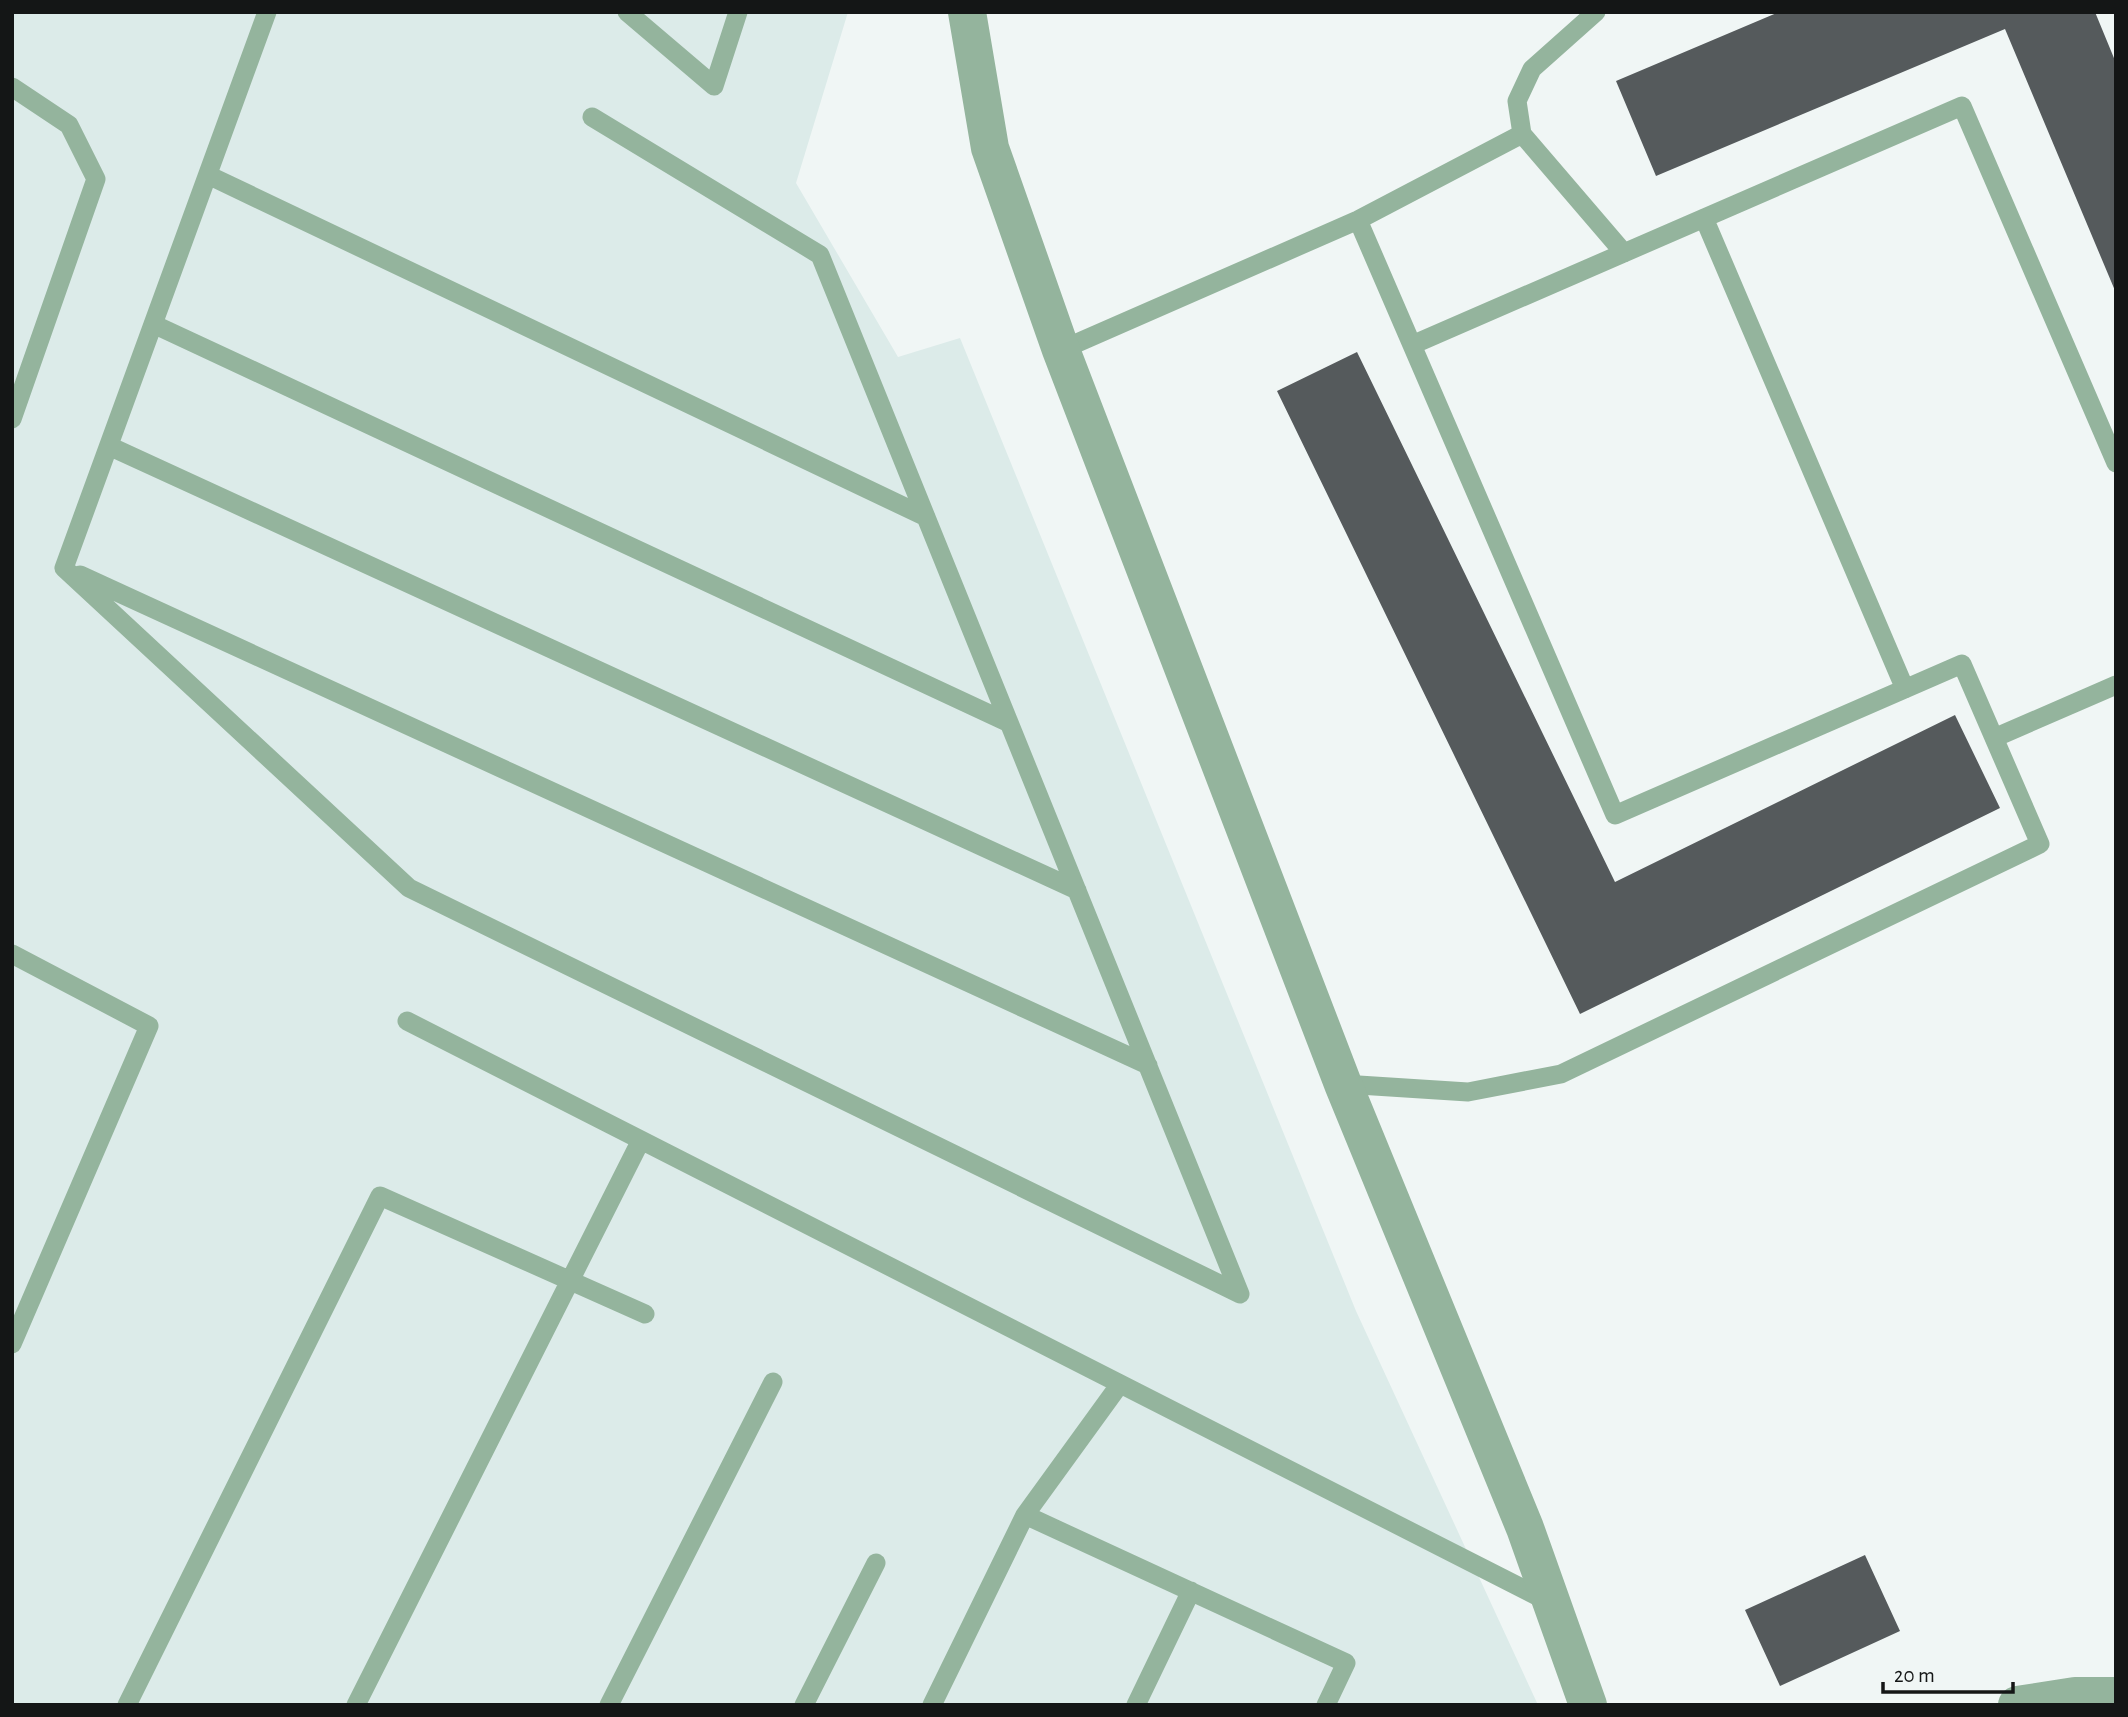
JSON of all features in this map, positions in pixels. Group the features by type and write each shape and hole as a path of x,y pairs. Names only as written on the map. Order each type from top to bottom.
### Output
{"street":[{"path":"967,12 990,148 1061,350 1343,1084 1525,1528 1588,1705"},
{"path":"2017,1705 2075,1696 2116,1696"}],"lane":[{"path":"64,568 267,12"},
{"path":"627,12 714,86 738,12"},
{"path":"1596,12 1532,69 1517,101 1522,134 1624,253"},
{"path":"12,87 69,125 96,179 12,419"},
{"path":"1412,345 1962,106 2116,463"},
{"path":"64,568 409,888 1240,1294 820,255 592,117"},
{"path":"1061,350 1359,220 1522,134"},
{"path":"208,175 926,517"},
{"path":"1704,218 1905,689"},
{"path":"1343,1084 1468,1093 1561,1074 2040,844 1962,664 1615,815 1359,220"},
{"path":"153,324 1009,723"},
{"path":"109,446 1077,890"},
{"path":"64,568 1148,1065"},
{"path":"1994,738 2116,685"},
{"path":"12,954 149,1026 12,1344"},
{"path":"407,1021 1552,1604"},
{"path":"356,1705 641,1140"},
{"path":"127,1705 380,1196 645,1314"},
{"path":"609,1705 773,1382"},
{"path":"932,1705 1025,1515 1119,1384"},
{"path":"1025,1515 1346,1663 1326,1705"},
{"path":"804,1705 876,1563"},
{"path":"1136,1705 1191,1591"}],"shaded area":[{"path":"12,12 848,12 796,183 898,357 960,338 1356,1311 1538,1705 12,1705"}],"building":[{"path":"1779,12 2095,12 2116,63 2116,293 2005,29 1656,176 1616,81"},
{"path":"1357,352 1615,882 1955,715 2000,808 1580,1014 1277,391"},
{"path":"1865,1555 1900,1631 1780,1686 1745,1610"}]}
